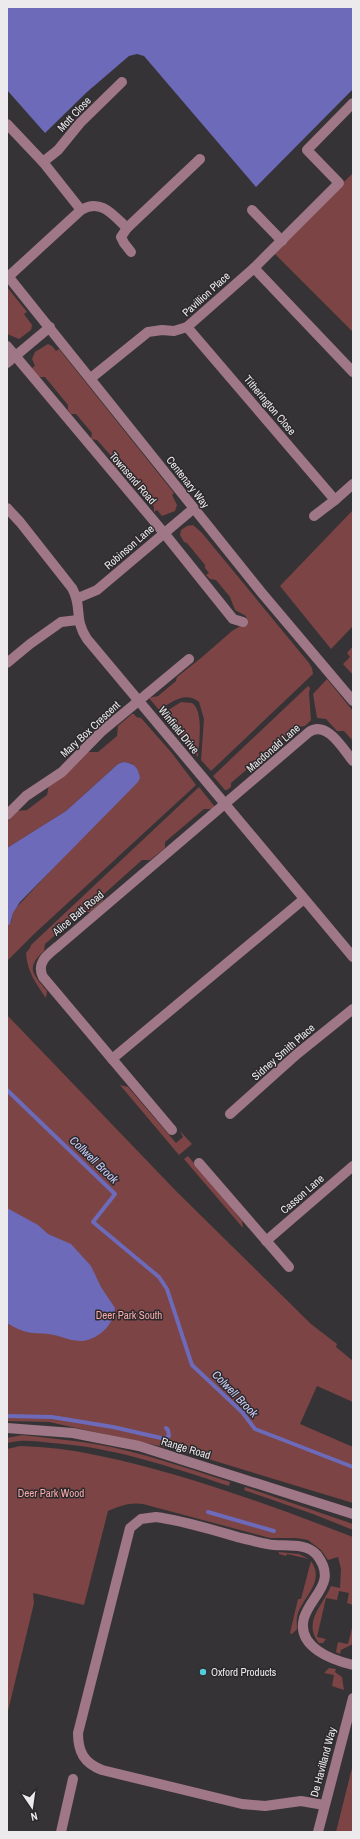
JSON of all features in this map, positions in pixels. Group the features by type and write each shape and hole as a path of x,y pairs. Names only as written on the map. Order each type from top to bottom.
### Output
{"street":[{"name":"Mott Close","path":"43,162 58,150 80,123 122,82"},
{"name":"Pavillion Place","path":"91,378 148,332 162,330 174,331 188,327 254,268 339,183 307,150 353,103"},
{"path":"7,124 43,162 81,210"},
{"path":"131,252 124,244 122,237 128,228 200,159"},
{"path":"8,276 81,210 93,205 99,206 106,210 128,228"},
{"path":"252,210 282,241"},
{"path":"254,268 353,372"},
{"name":"Centenary Way","path":"8,276 91,378 194,509 353,701"},
{"path":"7,363 50,327"},
{"name":"Titherington Close","path":"188,327 335,500"},
{"name":"Townsend Road","path":"7,346 164,532 233,619 243,622"},
{"path":"314,516 353,484"},
{"path":"7,509 64,576 78,598"},
{"name":"Robinson Lane","path":"78,598 97,590 164,532 194,509"},
{"name":"Winfield Drive","path":"78,598 78,620 87,639 353,957"},
{"path":"7,663 30,644 61,622 78,620"},
{"name":"Mary Box Crescent","path":"7,815 26,796 62,772 86,747 138,700 189,659"},
{"name":"Macdonald Lane","path":"225,805 314,729 326,730 353,761"},
{"name":"Alice Batt Road","path":"172,1130 40,972 42,963 57,947 225,805"},
{"path":"112,1058 304,899"},
{"name":"Sidney Smith Place","path":"230,1114 297,1054 353,1009"},
{"path":"199,1163 289,1267"},
{"name":"Casson Lane","path":"266,1241 353,1166"},
{"name":"Range Road","path":"7,1428 73,1433 139,1446 353,1514"},
{"path":"324,1805 302,1801 265,1806 242,1804 102,1770 94,1767 80,1753 78,1732 130,1528 141,1519 156,1517 269,1545 301,1547 312,1551 320,1560 325,1578 321,1590 304,1618 306,1636 311,1645 323,1654 334,1660 353,1665"},
{"name":"De Havilland Way","path":"318,1832 353,1698"},
{"path":"61,1832 73,1779"}],"green space":[{"path":"353,173 353,332 273,252"},
{"path":"7,287 27,312 24,314 32,325 31,330 19,339 7,334"},
{"path":"48,344 56,351 59,349 174,493 172,495 177,505 175,511 162,516 157,510 154,512 154,507 123,469 117,469 113,463 113,458 97,440 91,439 92,433 76,414 71,414 68,410 68,405 45,377 39,377 32,368 35,366 32,359 35,352"},
{"path":"353,510 353,626 331,649 280,586"},
{"path":"193,525 202,533 309,663 313,674 211,771 201,760 204,719 199,702 189,697 179,699 159,710 149,698 158,696 176,681 177,677 232,631 247,622 246,616 235,610 230,597 216,580 210,579 206,575 209,573 205,568 205,565 187,543 184,542 180,535 181,530 187,526"},
{"path":"353,646 353,675 343,664 350,657 347,653"},
{"path":"327,679 353,711 353,741 344,731 337,731 326,719 317,718 313,694"},
{"path":"308,686 310,688 311,720 305,726 298,727 269,750 268,759 260,758 231,783 231,787 225,790 213,776"},
{"path":"181,702 192,703 196,707 198,713 200,736 198,757 162,714"},
{"path":"132,714 141,718 171,752 196,785 34,934 7,961 7,926 11,922 16,908 65,855 133,764 123,762 118,764 66,811 7,848 7,822 17,811 27,810 47,795 49,785 87,752 98,752 117,736 118,726"},
{"path":"199,787 215,807 212,809 204,809 165,842 165,848 150,860 142,860 104,894 103,901 90,912 82,912 45,944 44,951 34,962 33,971 47,991 46,998 28,966 26,953 31,945"},
{"name":"Deer Park South","path":"7,1015 177,1192 311,1324 337,1344 336,1347 353,1361 353,1402 317,1386 300,1424 353,1447 353,1503 182,1451 49,1422 7,1421"},
{"path":"120,1085 128,1087 176,1143 183,1137 180,1131 192,1144 179,1155"},
{"path":"188,1156 242,1221 243,1228 184,1159"},
{"path":"22,1435 77,1441 112,1447 230,1482 229,1486 120,1453 75,1445 35,1441 7,1443 7,1438"},
{"name":"Deer Park Wood","path":"20,1446 59,1449 97,1455 153,1469 241,1496 353,1537 353,1605 347,1603 349,1593 339,1591 337,1600 326,1598 317,1637 326,1639 323,1643 319,1643 314,1635 313,1621 331,1586 340,1588 341,1569 338,1557 328,1560 321,1550 308,1540 296,1538 270,1538 143,1504 129,1504 121,1506 108,1511 84,1605 33,1593 34,1603 7,1715 7,1449"},
{"path":"245,1487 353,1524 353,1530 313,1514 244,1490"},
{"path":"279,1552 299,1554 309,1559 287,1554 286,1556 279,1554"},
{"path":"311,1561 315,1568 315,1581 301,1606 298,1613 297,1629 292,1634 290,1633 298,1599 301,1599"},
{"path":"353,1624 353,1644 341,1650 340,1654 336,1652 338,1642 348,1644"},
{"path":"329,1668 336,1669 335,1672 342,1677 344,1690 332,1686 334,1675 324,1673"},
{"path":"353,1764 353,1832 336,1832"}],"shaded area":[{"path":"7,7 353,7 353,89 256,187 144,56 137,54 129,56 87,92 45,133 7,90"},
{"path":"123,762 130,763 137,768 140,778 138,782 20,902 13,913 10,924 7,926 7,848 66,811 118,764"},
{"path":"7,1208 38,1225 48,1234 71,1244 91,1266 101,1287 115,1308 112,1320 99,1335 87,1340 77,1341 51,1334 26,1332 7,1323"}],"waterway":[{"name":"Colwell Brook","path":"7,1090 115,1194 93,1222 159,1277 167,1289 192,1365 242,1412 255,1429 353,1467"},
{"path":"7,1416 52,1417 113,1427 161,1438 166,1438 169,1436 166,1428"},
{"path":"208,1512 274,1531"}],"place":[{"name":"Oxford Products","path":"203,1672"}],"water label":[{"name":"Collwell Brook","path":"94,1160"}]}
